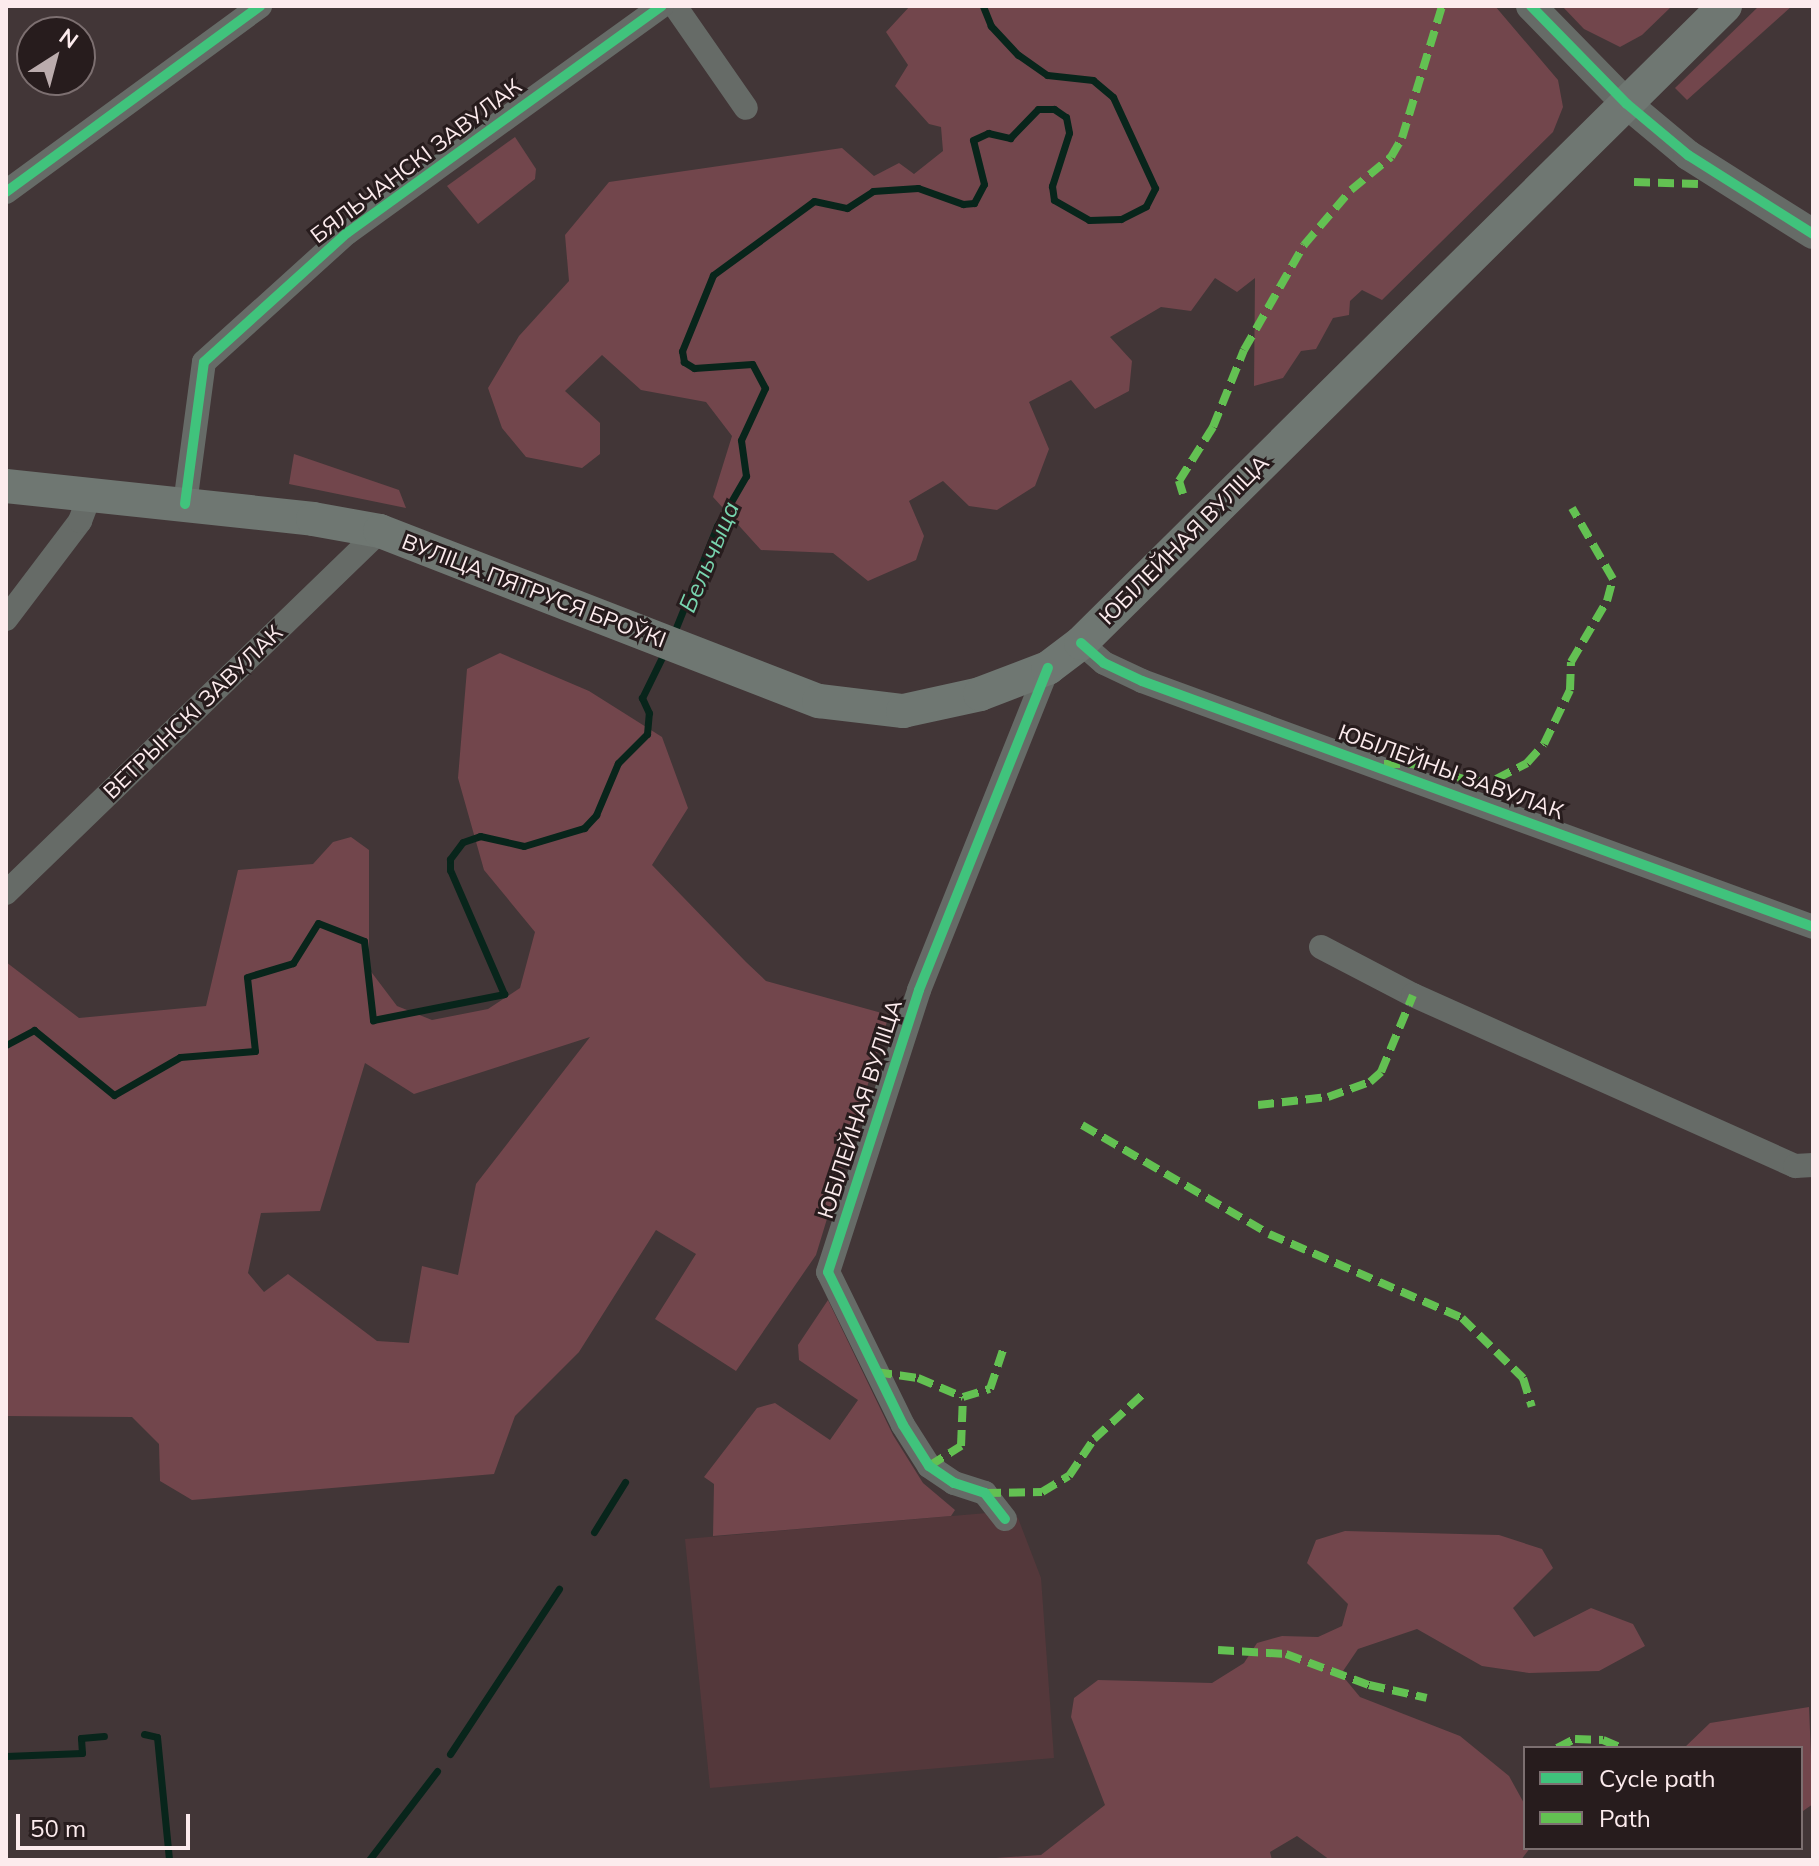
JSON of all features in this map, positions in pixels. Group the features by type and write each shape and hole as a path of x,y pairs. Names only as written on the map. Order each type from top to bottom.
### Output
{"main road":[{"name":"ЮБІЛЕЙНАЯ ВУЛІЦА","path":"1048,668 1081,643 1725,6"},
{"name":"ВУЛІЦА ПЯТРУСЯ БРОЎКІ","path":"6,486 185,504 380,531 575,605 742,675 819,701 903,711 980,694 1048,668"}],"street":[{"path":"6,192 260,6"},
{"name":"БЯЛЬЧАНСКІ ЗАВУЛАК","path":"185,504 204,362 347,233 662,6"},
{"path":"675,6 746,108"},
{"path":"1531,6 1627,104 1688,155 1813,234"},
{"path":"6,619 80,521 90,495"},
{"name":"ВЕТРЫНСКІ ЗАВУЛАК","path":"6,893 380,531"},
{"name":"ЮБІЛЕЙНЫ ЗАВУЛАК","path":"1081,643 1104,663 1142,681 1813,927"},
{"name":"ЮБІЛЕЙНАЯ ВУЛІЦА","path":"1005,1519 985,1493 954,1483 929,1466 903,1425 828,1272 919,990 1048,668"},
{"path":"1321,947 1413,995 1795,1166 1813,1165"}],"shaded area":[{"path":"910,6 1495,6 1558,80 1563,107 1553,132 1382,300 1362,290 1350,301 1349,315 1333,318 1316,349 1301,351 1283,378 1254,386 1255,278 1237,292 1215,278 1191,311 1161,307 1110,337 1132,361 1129,391 1095,409 1071,380 1029,402 1049,449 1035,486 997,510 969,506 943,481 909,501 924,536 916,560 868,581 833,553 761,550 713,497 732,436 706,402 641,390 602,355 565,391 600,423 600,454 582,468 526,457 502,428 488,388 519,336 569,281 565,235 609,182 842,148 874,176 899,163 914,174 943,151 941,127 929,124 895,86 908,65 886,32"},
{"path":"1562,6 1672,6 1642,35 1620,47 1584,29"},
{"path":"1759,6 1792,6 1687,100 1675,88"},
{"path":"515,137 536,169 535,179 478,224 447,186"},
{"path":"294,454 399,490 406,508 289,484"},
{"path":"500,653 589,691 662,737 688,808 652,865 766,981 889,1015 816,1255 736,1371 655,1319 696,1254 656,1230 579,1352 515,1416 494,1474 192,1500 160,1481 159,1444 132,1417 6,1416 6,962 79,1018 206,1006 238,870 313,864 333,842 351,837 369,850 369,969 397,1006 432,1020 488,1009 520,988 535,932 484,870 458,778 467,669","holes":["590,1037 476,1184 458,1275 422,1266 409,1343 377,1341 288,1274 264,1292 248,1273 261,1213 320,1211 365,1063 414,1094"]},
{"path":"828,1300 893,1435 923,1483 955,1510 951,1516 713,1536 714,1484 704,1477 757,1408 775,1403 830,1440 858,1400 799,1360 798,1345"},
{"path":"1005,1507 1018,1518 1041,1578 1054,1758 710,1788 685,1539 987,1513"},
{"path":"1345,1531 1499,1535 1542,1549 1553,1568 1513,1608 1534,1637 1591,1608 1633,1624 1645,1646 1599,1671 1529,1673 1482,1666 1417,1629 1358,1649 1341,1674 1360,1697 1460,1736 1509,1776 1523,1801 1523,1850 1528,1850 1521,1860 1330,1860 1297,1836 1270,1852 1272,1860 966,1860 1041,1855 1105,1805 1071,1717 1074,1698 1098,1680 1212,1683 1244,1663 1257,1643 1282,1636 1318,1637 1342,1626 1348,1604 1307,1563 1316,1540"},
{"path":"1809,1707 1813,1804 1803,1811 1803,1746 1686,1746 1710,1723"}],"waterway":[{"name":"Бельчыца","path":"673,635 717,526 746,476 741,440 765,388 752,364 694,368 684,362 682,351 713,275 814,201 847,208 873,191 918,188 963,204 974,203 984,184 973,140 988,133 1010,138 1038,109 1054,109 1066,117 1069,133 1052,186 1054,200 1089,220 1121,219 1146,206 1155,188 1113,97 1093,80 1047,75 1018,55 991,26 983,6"},
{"name":"Бельчыца","path":"6,1045 34,1030 114,1095 180,1057 255,1051 247,977 293,963 318,923 364,941 373,1020 504,994 450,870 450,859 463,842 480,836 524,846 584,828 596,815 618,763 647,734 649,713 642,698 664,653"},
{"path":"594,1532 625,1482"},
{"path":"450,1754 559,1589"},
{"path":"144,1734 157,1737 169,1860"},
{"path":"6,1756 82,1753 81,1738 104,1736"},
{"path":"369,1860 437,1771"}],"marked path":[{"path":"1183,494 1179,481 1213,427 1244,350 1304,245 1351,190 1391,157 1402,138 1442,6"},
{"path":"1634,182 1698,184"},
{"path":"1384,764 1412,764 1474,782 1496,779 1527,763 1544,744 1570,690 1571,662 1607,601 1613,579 1572,508"},
{"path":"1258,1105 1328,1097 1370,1082 1381,1072 1413,995"},
{"path":"1082,1125 1269,1234 1462,1318 1523,1378 1532,1407"},
{"path":"876,1372 918,1378 963,1397 990,1389 1005,1344"},
{"path":"985,1493 1042,1492 1069,1476 1094,1439 1142,1395"},
{"path":"929,1466 961,1446 963,1397"},
{"path":"1218,1650 1286,1654 1369,1685 1427,1698"},
{"path":"1561,1746 1575,1739 1603,1740 1617,1746"}],"cycle path":[{"path":"6,192 260,6"},
{"path":"185,504 204,362 347,233 662,6"},
{"path":"1531,6 1627,104 1688,155 1813,234"},
{"path":"1081,643 1104,663 1142,681 1813,927"},
{"path":"1005,1519 985,1493 954,1483 929,1466 903,1425 828,1272 919,990 1048,668"}]}
